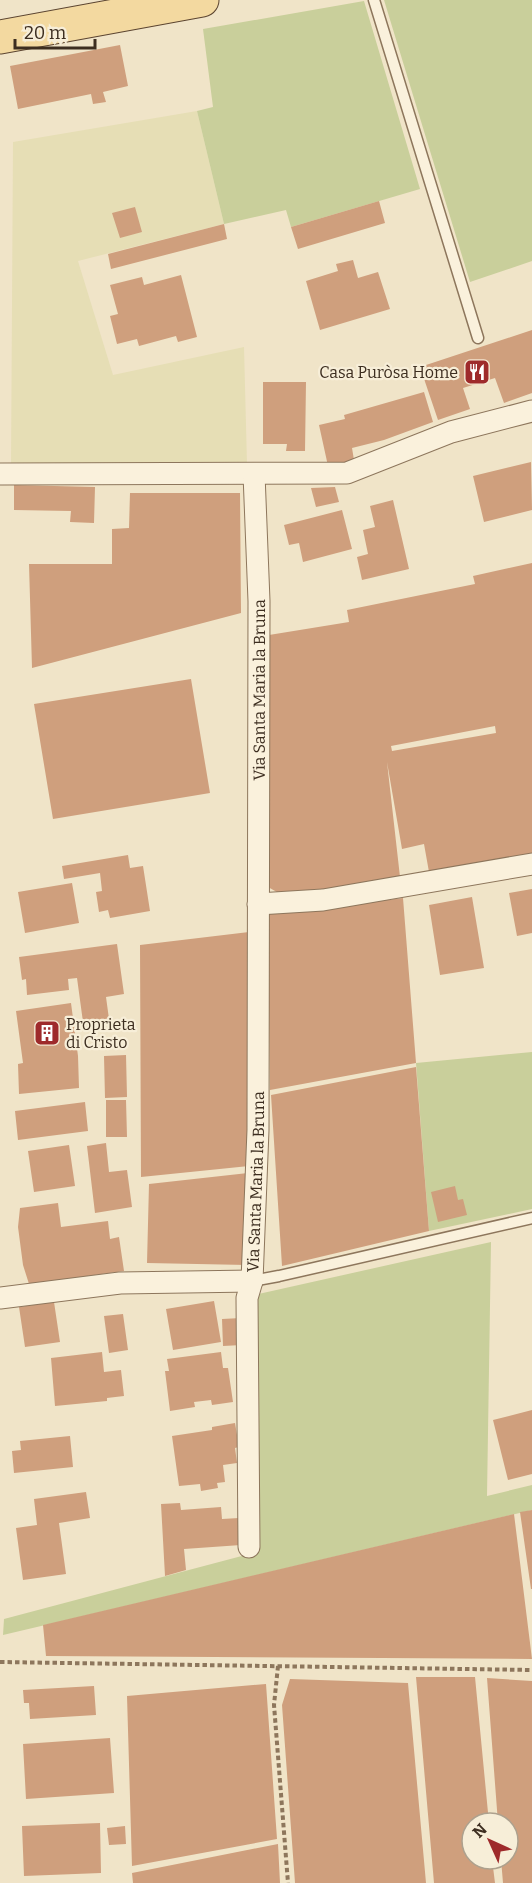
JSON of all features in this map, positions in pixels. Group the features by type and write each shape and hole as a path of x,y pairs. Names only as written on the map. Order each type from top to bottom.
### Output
{"main road":[{"path":"0,37 202,0"}],"street":[{"path":"0,474 347,473 451,432 532,411"},
{"name":"Via Santa Maria la Bruna","path":"249,1547 247,1298 252,1281 258,1130 259,601 254,474"},
{"path":"258,904 323,900 532,864"},
{"name":"Via Santa Maria la Bruna","path":"0,1298 120,1283 252,1281"}],"lane":[{"path":"374,0 477,338"},
{"path":"252,1281 532,1218"}],"path":[{"path":"0,1662 532,1670"},
{"path":"278,1666 274,1705 288,1883"}],"shaded area":[{"path":"197,111 224,224 78,261 113,375 244,347 247,464 11,466 13,142"}],"green space":[{"path":"384,0 532,0 532,261 470,282"},
{"path":"364,1 420,189 291,227 286,210 224,224 197,111 213,107 203,29"},
{"path":"532,1052 532,1209 429,1231 416,1063"},
{"path":"491,1242 487,1496 532,1485 532,1510 3,1635 4,1619 253,1553 254,1295"}],"building":[{"path":"120,45 128,86 103,92 106,102 93,104 91,94 18,109 10,66"},
{"path":"379,201 385,223 298,249 291,227"},
{"path":"135,207 142,232 120,238 112,213"},
{"path":"224,224 227,239 111,269 108,254"},
{"path":"353,260 358,278 378,272 390,309 320,330 306,281 338,271 336,264"},
{"path":"181,275 197,337 178,342 176,336 139,346 137,339 117,344 110,316 118,314 110,285 142,277 144,285"},
{"name":"Casa Puròsa Home","path":"532,330 532,393 504,403 495,378 463,388 470,409 438,420 420,367"},
{"path":"263,382 306,382 305,451 286,451 287,444 263,444"},
{"path":"424,392 433,422 384,440 352,448 354,460 328,466 319,425 345,419 344,415"},
{"path":"531,462 532,510 484,522 473,476"},
{"path":"14,485 95,487 94,523 70,522 71,511 14,510"},
{"path":"335,487 339,502 316,507 311,488"},
{"path":"130,493 240,493 241,613 32,668 29,564 112,564 112,529 129,528"},
{"path":"393,500 409,569 362,580 357,557 368,554 363,530 375,527 370,506"},
{"path":"342,510 352,549 303,562 299,543 289,545 284,525"},
{"path":"532,563 532,857 429,872 424,844 402,849 387,762 400,877 284,896 268,887 265,777 270,776 269,635 349,622 347,610 475,584 473,576","holes":["495,726 496,733 392,751 391,746"]},
{"path":"191,679 210,793 53,819 34,704"},
{"path":"128,855 130,868 143,866 150,911 110,918 108,910 99,912 96,892 102,891 100,873 64,879 62,866"},
{"path":"72,883 79,923 25,933 18,892"},
{"path":"532,889 532,933 517,936 509,893"},
{"path":"472,897 484,968 440,975 429,905"},
{"path":"403,898 416,1063 270,1090 268,914"},
{"path":"249,932 249,1166 141,1177 140,945"},
{"path":"117,944 124,994 106,997 109,1019 83,1022 77,978 68,979 69,990 27,995 26,979 22,980 19,957"},
{"name":"Proprieta di Cristo","path":"71,1003 78,1056 79,1088 19,1094 18,1064 23,1063 16,1011"},
{"path":"126,1055 127,1097 105,1098 104,1056"},
{"path":"416,1067 429,1231 282,1266 271,1095"},
{"path":"106,1100 126,1100 127,1137 106,1137"},
{"path":"85,1102 88,1131 18,1140 15,1111"},
{"path":"106,1143 109,1172 127,1170 132,1207 95,1213 87,1146"},
{"path":"69,1145 75,1186 34,1192 28,1151"},
{"path":"248,1173 247,1265 147,1263 149,1184"},
{"path":"455,1186 458,1200 463,1199 467,1215 438,1222 431,1192"},
{"path":"58,1203 61,1227 108,1221 110,1239 119,1237 124,1271 29,1284 23,1265 18,1227 20,1208"},
{"path":"214,1301 221,1342 173,1350 166,1309"},
{"path":"54,1302 60,1342 25,1347 19,1307"},
{"path":"123,1314 128,1350 109,1353 104,1316"},
{"path":"241,1318 242,1345 223,1346 222,1319"},
{"path":"102,1352 104,1372 121,1370 124,1396 107,1398 107,1401 55,1406 51,1358"},
{"path":"221,1352 223,1368 228,1368 233,1402 212,1405 211,1400 194,1402 195,1407 170,1411 165,1371 169,1371 167,1359"},
{"path":"532,1410 532,1474 508,1480 493,1420"},
{"path":"235,1423 239,1447 235,1448 237,1463 223,1465 225,1482 217,1483 218,1488 201,1491 200,1484 179,1486 172,1436 212,1430 212,1427"},
{"path":"70,1436 73,1467 14,1473 12,1451 21,1450 20,1441"},
{"path":"86,1492 90,1518 59,1523 66,1574 23,1580 16,1528 37,1525 34,1499"},
{"path":"180,1503 181,1510 221,1507 222,1519 239,1518 241,1545 184,1549 186,1570 165,1576 161,1504"},
{"path":"532,1510 532,1589 531,1589 520,1512"},
{"path":"514,1514 532,1659 46,1656 43,1625"},
{"path":"416,1677 475,1677 488,1811 460,1811 460,1871 494,1871 495,1883 434,1883"},
{"path":"487,1678 532,1681 532,1883 503,1883 502,1871 520,1871 520,1811 497,1811"},
{"path":"290,1679 408,1683 426,1883 295,1883 282,1705"},
{"path":"266,1684 277,1839 132,1866 127,1696"},
{"path":"94,1686 96,1715 30,1719 29,1703 24,1703 23,1690"},
{"path":"110,1738 114,1793 26,1799 23,1744"},
{"path":"100,1823 101,1873 24,1876 22,1826"},
{"path":"125,1826 126,1844 109,1845 107,1828"},
{"path":"278,1844 280,1883 133,1883 132,1873"}],"place":[{"name":"Casa Puròsa Home","path":"477,372"},
{"name":"Proprieta di Cristo","path":"47,1033"}]}
